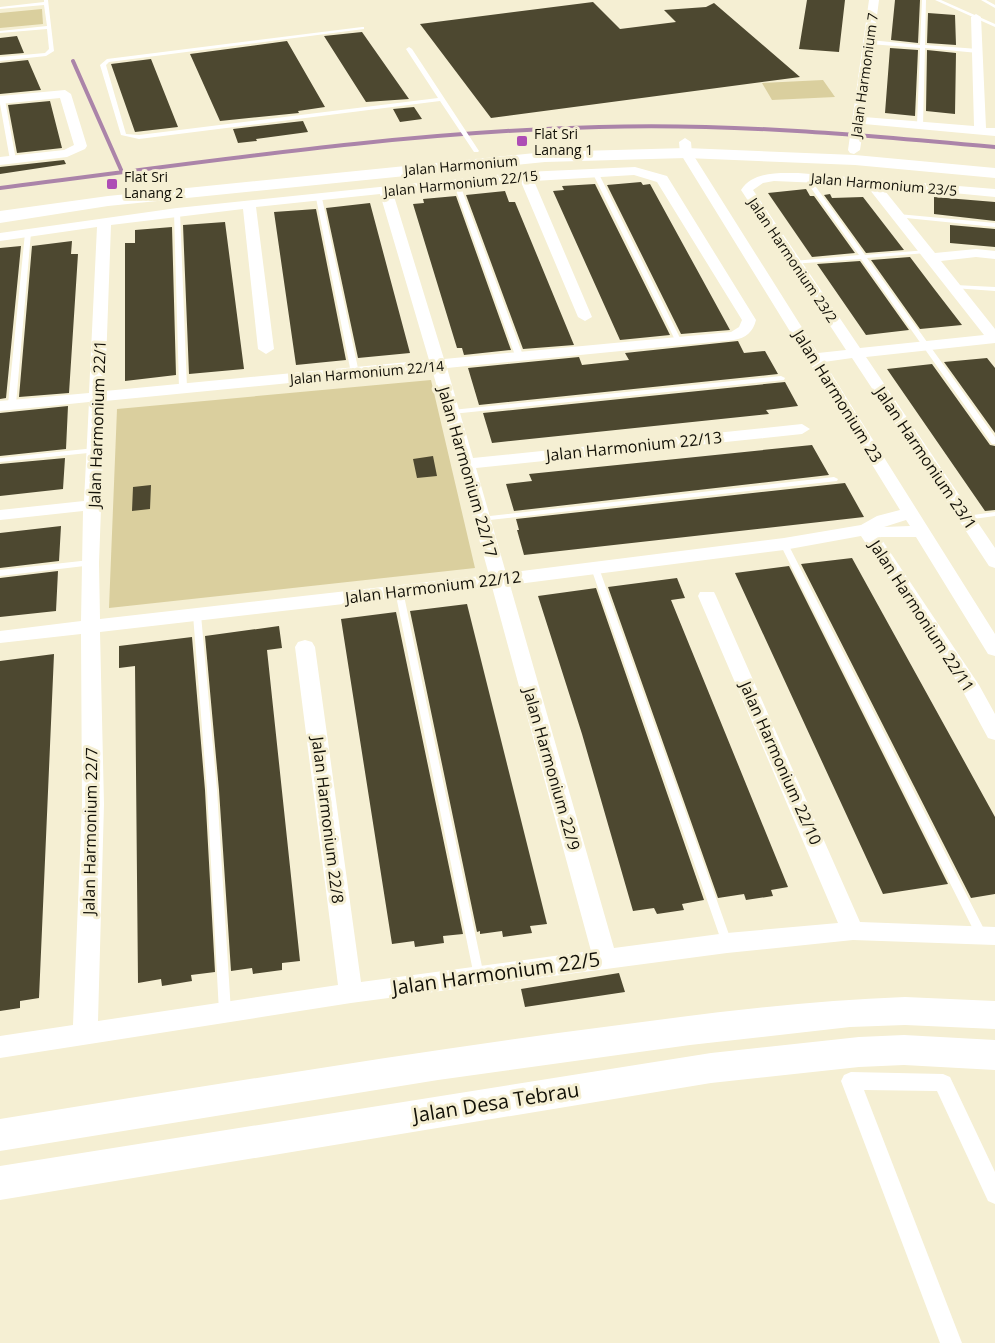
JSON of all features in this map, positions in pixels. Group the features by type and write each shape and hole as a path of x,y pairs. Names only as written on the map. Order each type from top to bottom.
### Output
{"main road":[{"name":"Jalan Harmonium","path":"0,206 126,188 476,151 685,148 854,150 995,163"},
{"name":"Jalan Harmonium","path":"0,217 108,201 395,171 545,157 685,148 995,173"},
{"path":"0,1135 438,1065 690,1030 850,1013 905,1011 995,1015"},
{"name":"Jalan Desa Tebrau","path":"0,1183 711,1068 859,1052 904,1050 995,1055"}],"street":[{"name":"Jalan Harmonium 7","path":"854,150 860,120 874,0"},
{"path":"976,17 980,131"},
{"path":"1,100 65,94 81,146 67,153 6,161"},
{"path":"860,120 995,132"},
{"name":"Jalan Harmonium 23","path":"685,148 995,649"},
{"name":"Jalan Harmonium 22/15","path":"0,237 177,212 456,182 635,171 662,179 749,320 744,332 734,336"},
{"path":"525,176 585,317"},
{"name":"Jalan Harmonium 23/5","path":"773,177 870,181 995,193"},
{"name":"Jalan Harmonium 23/2","path":"773,177 754,182 747,190 856,354"},
{"path":"870,181 995,338"},
{"name":"Jalan Harmonium 22/17","path":"386,191 499,580"},
{"path":"249,204 266,349"},
{"name":"Jalan Harmonium 22/1","path":"89,626 104,221"},
{"path":"928,254 995,255"},
{"name":"Jalan Harmonium 22/14","path":"6,405 438,366 734,336"},
{"path":"815,358 995,338"},
{"name":"Jalan Harmonium 23/1","path":"856,354 995,562"},
{"name":"Jalan Harmonium 22/13","path":"465,464 802,429"},
{"path":"0,515 94,505"},
{"name":"Jalan Harmonium 22/12","path":"866,530 883,520 910,513"},
{"name":"Jalan Harmonium 22/12","path":"0,637 499,580 784,544 866,530 892,533 921,531"},
{"name":"Jalan Harmonium 22/11","path":"866,530 969,685 995,734"},
{"name":"Jalan Harmonium 22/9","path":"499,580 605,958"},
{"name":"Jalan Harmonium 22/10","path":"707,596 853,931"},
{"name":"Jalan Harmonium 22/7","path":"85,1035 93,804 89,626"},
{"name":"Jalan Harmonium 22/8","path":"305,647 351,993"},
{"name":"Jalan Harmonium 22/5","path":"0,1047 351,993 727,943 853,931 988,936"},
{"path":"951,1343 851,1081 943,1083 995,1194"}],"lane":[{"path":"920,125 924,0"},
{"path":"937,0 995,26"},
{"path":"983,0 995,7"},
{"path":"0,8 46,2 52,50 46,54 0,59"},
{"path":"0,32 50,27"},
{"path":"362,28 118,60 103,65 124,135 139,137 441,99"},
{"path":"870,42 978,51"},
{"path":"409,49 476,151"},
{"path":"1,100 6,161"},
{"path":"595,172 679,342"},
{"path":"806,177 995,442"},
{"path":"456,182 520,358"},
{"path":"319,198 355,373"},
{"path":"177,212 183,388"},
{"path":"898,216 995,225"},
{"path":"6,405 28,233"},
{"path":"794,263 862,256 928,254"},
{"path":"955,287 995,289"},
{"path":"452,412 781,378"},
{"path":"0,460 95,450"},
{"path":"481,519 834,479"},
{"path":"966,518 995,514"},
{"path":"784,544 988,936"},
{"path":"0,573 90,563"},
{"path":"595,568 727,943"},
{"path":"399,591 478,975"},
{"path":"197,615 212,790 225,1014"}],"shaded area":[{"path":"42,9 43,24 0,28 0,13"},
{"path":"823,80 835,97 772,100 762,83"},
{"path":"431,380 475,568 109,608 117,409"}],"building":[{"path":"807,0 845,0 839,52 799,49"},
{"path":"895,0 920,0 918,43 891,40"},
{"path":"593,2 620,29 676,22 664,10 706,7 714,3 800,77 491,118 420,24"},
{"path":"928,13 955,15 956,45 927,43"},
{"path":"362,32 409,99 366,102 324,36"},
{"path":"17,36 24,53 0,55 0,38"},
{"path":"287,41 325,107 298,111 299,113 220,121 190,54"},
{"path":"890,48 918,50 915,116 885,113"},
{"path":"927,50 956,53 955,114 926,111"},
{"path":"151,59 178,127 135,132 111,64"},
{"path":"28,60 41,90 0,94 0,63"},
{"path":"50,101 62,148 17,153 8,105"},
{"path":"414,107 422,119 400,122 393,109"},
{"path":"303,121 308,132 256,139 257,141 238,143 233,129"},
{"path":"64,160 66,164 0,174 0,167"},
{"path":"641,182 643,185 650,184 730,330 681,334 607,185"},
{"path":"595,184 670,335 620,340 553,191 564,190 562,186"},
{"path":"806,189 810,196 814,196 855,253 812,257 768,193"},
{"path":"505,191 509,202 515,202 574,345 523,349 466,195"},
{"path":"830,194 832,198 863,197 904,250 866,253 824,195"},
{"path":"456,196 511,350 464,355 462,348 457,348 413,204 424,203 423,199"},
{"path":"934,197 995,202 995,221 934,214"},
{"path":"370,203 410,353 358,358 326,208"},
{"path":"316,209 346,360 296,365 274,212"},
{"path":"225,222 244,369 189,374 183,225"},
{"path":"950,225 995,229 995,247 950,243"},
{"path":"172,227 176,375 125,381 125,243 135,243 135,230"},
{"path":"72,241 71,254 78,254 69,393 19,397 32,246"},
{"path":"21,246 6,398 0,399 0,248"},
{"path":"910,257 962,325 920,329 871,260"},
{"path":"860,261 909,330 866,335 817,264"},
{"path":"738,341 744,353 765,351 778,374 479,405 468,368 579,357 582,365 629,360 625,353"},
{"path":"987,358 995,368 995,433 944,362"},
{"path":"932,364 990,445 995,446 995,510 985,511 887,369"},
{"path":"785,382 798,406 766,410 769,414 492,443 483,413"},
{"path":"68,406 66,449 0,456 0,413"},
{"path":"812,445 829,475 514,511 506,484 532,481 529,474"},
{"path":"433,456 437,476 417,478 413,459"},
{"path":"65,458 63,489 0,496 0,464"},
{"path":"845,483 864,517 524,555 517,530 519,530 516,519"},
{"path":"151,485 150,509 132,511 133,487"},
{"path":"61,526 59,561 0,568 0,533"},
{"path":"852,558 995,817 995,894 971,898 801,564"},
{"path":"789,566 948,884 883,894 735,573"},
{"path":"58,571 56,611 0,617 0,578"},
{"path":"677,578 685,598 671,600 788,887 771,890 773,896 746,900 744,894 718,898 608,587"},
{"path":"596,588 704,900 682,904 684,910 657,914 654,908 633,911 582,734 538,596"},
{"path":"467,604 547,924 530,926 532,933 503,937 502,931 480,934 480,931 477,932 410,611"},
{"path":"396,612 463,934 443,936 444,943 415,947 414,941 392,944 341,619"},
{"path":"279,626 282,648 267,650 300,961 282,963 282,970 253,974 252,968 231,971 219,790 205,636"},
{"path":"192,637 205,790 215,972 191,975 192,981 162,986 161,979 138,983 135,666 119,668 119,646"},
{"path":"54,654 39,998 20,1001 20,1008 0,1011 0,661"},
{"path":"619,973 625,992 525,1007 521,989"}],"waterway":[{"path":"73,61 122,172"},
{"path":"0,188 299,150 524,130 649,126 748,128 995,147"}],"place":[{"name":"Flat Sri Lanang 1","path":"522,141"},
{"name":"Flat Sri Lanang 2","path":"112,184"}]}
